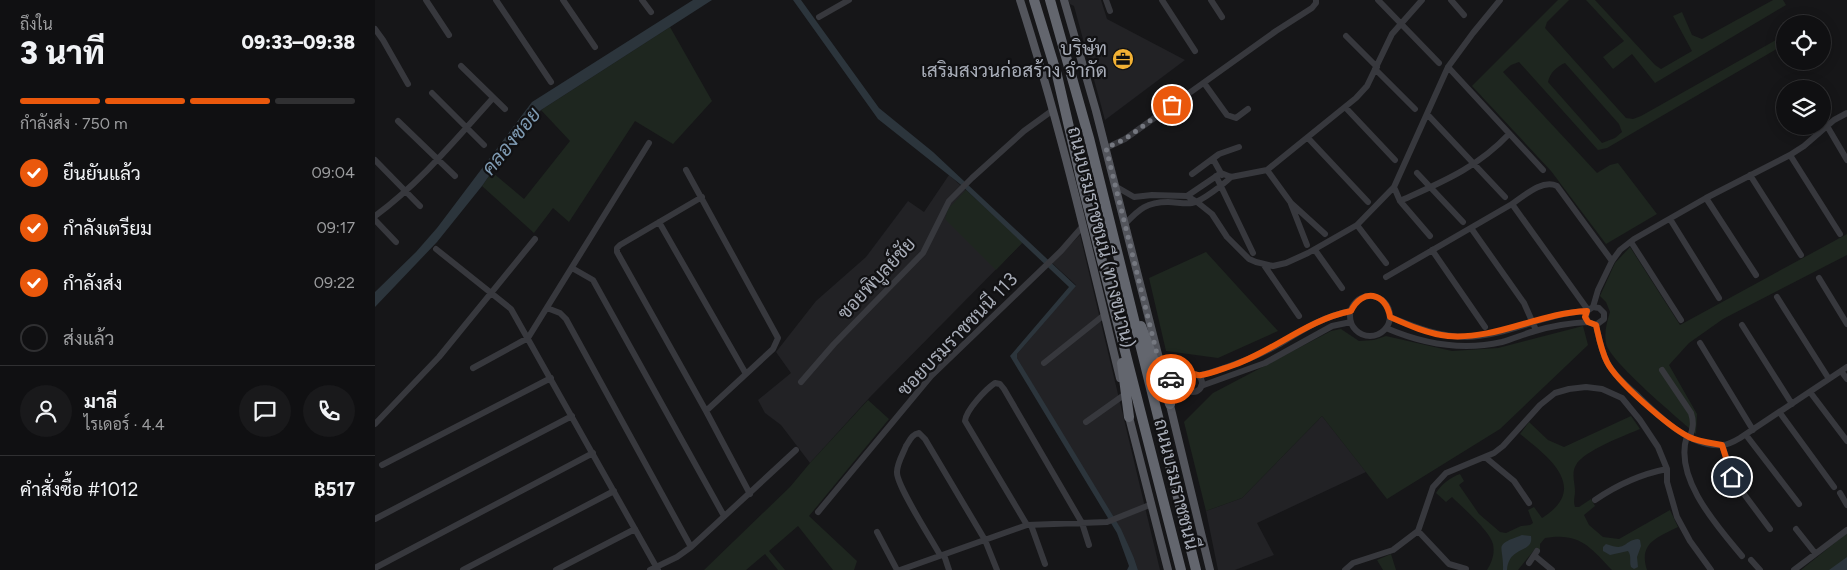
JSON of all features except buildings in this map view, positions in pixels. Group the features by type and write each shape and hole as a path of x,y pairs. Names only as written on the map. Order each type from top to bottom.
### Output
{"highway":[{"name":"ถนนบรมราชชนนี","path":"1034,0 1057,75 1181,570"},
{"name":"ถนนบรมราชชนนี","path":"1050,0 1089,138 1196,570"},
{"path":"1123,276 1169,399"},
{"path":"1112,300 1129,417"}],"main road":[{"name":"ถนนบรมราชชนนี (ทางขนาน)","path":"1020,0 1038,53 1053,110 1168,570"},
{"name":"ถนนบรมราชชนนี (ทางขนาน)","path":"1064,0 1106,148 1210,570"}],"street":[{"path":"426,0 449,35"},
{"path":"496,0 551,82"},
{"path":"563,0 595,47"},
{"path":"642,0 651,12"},
{"path":"819,17 849,0"},
{"path":"1106,0 1110,12"},
{"path":"1162,0 1195,51"},
{"path":"1211,0 1222,17"},
{"path":"1106,148 1125,139 1276,31 1312,8 1317,3 1317,0"},
{"path":"1378,0 1439,63"},
{"path":"1125,224 1139,208 1154,204 1197,202 1226,181 1267,170 1345,107 1367,86 1389,39 1422,0"},
{"path":"1451,0 1464,14"},
{"path":"1115,186 1133,197 1152,195 1187,196 1212,214 1227,237 1249,260 1264,265 1273,266 1286,263 1315,250 1357,224 1394,187 1448,68 1473,32 1500,0"},
{"path":"375,29 408,84"},
{"path":"1346,36 1415,108"},
{"path":"461,66 505,109"},
{"path":"1448,68 1543,170"},
{"path":"1204,83 1227,115 1236,118 1248,109"},
{"path":"432,93 484,145"},
{"path":"375,216 406,192 493,98"},
{"path":"1345,107 1395,160"},
{"name":"ซอยพิบูลย์ชัย","path":"801,382 834,344 923,253 945,207 959,191 1024,131 1053,110"},
{"path":"1831,123 1847,113"},
{"path":"1427,114 1505,196"},
{"path":"397,122 455,176"},
{"path":"1831,133 1847,160"},
{"path":"1400,201 1475,165 1497,147 1509,134"},
{"path":"1588,322 1585,317 1601,282 1612,260 1621,250 1631,242 1706,198 1791,155 1817,135"},
{"path":"1308,138 1368,202"},
{"path":"473,368 528,338 649,143"},
{"path":"1192,174 1226,150 1239,147"},
{"path":"1791,155 1840,234"},
{"path":"1213,159 1218,174 1226,181 1253,254"},
{"path":"375,160 420,206"},
{"path":"686,170 778,338 773,349 706,411"},
{"path":"1267,170 1291,203 1325,234"},
{"path":"1417,173 1463,222"},
{"path":"1218,174 1226,181"},
{"path":"1187,196 1218,174"},
{"path":"1750,175 1801,255"},
{"path":"1386,277 1544,184 1551,183 1557,186 1612,260"},
{"path":"1394,187 1400,201 1430,236"},
{"path":"1152,195 1154,204"},
{"path":"702,197 617,248 623,263 750,494"},
{"path":"1706,198 1756,275"},
{"path":"1291,203 1307,245"},
{"path":"1511,204 1589,309"},
{"path":"1670,219 1719,298"},
{"path":"375,220 396,242"},
{"path":"659,222 746,374"},
{"path":"1357,224 1386,263"},
{"name":"ซอยบรมราชชนนี 113","path":"818,512 931,376 1052,260 1082,227"},
{"path":"1471,228 1524,303 1529,322 1529,333"},
{"path":"375,424 439,357 535,239"},
{"path":"1631,242 1681,320"},
{"path":"436,249 511,309 593,453 655,569 691,547 796,450"},
{"path":"1315,250 1342,288"},
{"path":"1432,250 1485,327"},
{"path":"1264,265 1299,316"},
{"path":"572,268 593,280 724,516"},
{"path":"1819,278 1847,324"},
{"path":"1377,297 1389,309 1390,317 1386,328 1379,334 1371,336 1355,330 1351,322 1351,311 1354,303 1361,298 1377,297"},
{"path":"1777,297 1829,380"},
{"path":"547,308 560,314 566,320 691,547"},
{"path":"1386,328 1428,342 1446,346 1465,347 1502,342 1557,325 1588,322 1596,325 1602,322 1604,313 1599,308 1589,309 1529,322 1502,331 1478,335 1446,336 1415,328 1390,317"},
{"path":"1184,380 1189,374 1199,376 1232,366 1260,354 1319,320 1337,313 1351,311"},
{"path":"1044,363 1104,315"},
{"path":"1184,380 1187,389 1197,391 1201,386 1265,363 1332,326 1351,322"},
{"path":"1529,322 1536,330"},
{"path":"1596,325 1607,364 1619,378 1661,418 1689,437 1697,440 1722,445 1746,435 1844,369 1847,379"},
{"path":"1742,325 1792,404"},
{"path":"1700,343 1753,430"},
{"path":"1662,370 1682,398 1693,420 1693,427 1684,454 1693,487 1703,506 1743,556"},
{"path":"1199,376 1201,386"},
{"path":"382,465 551,378"},
{"path":"1163,378 1184,380"},
{"path":"1045,564 1029,525 965,421 965,416 970,408 995,383 1000,384 1004,389 1081,523 1089,545"},
{"path":"1345,570 1353,563 1393,550 1418,531 1433,487 1446,474 1485,457 1503,446 1533,412 1555,393 1586,387 1602,389 1622,398 1640,420 1658,447 1667,469 1667,482 1677,517 1690,541 1711,570"},
{"path":"1169,399 1187,389"},
{"path":"1810,392 1847,441"},
{"path":"1086,422 1124,395"},
{"path":"1780,413 1835,487"},
{"path":"375,519 572,416"},
{"path":"949,570 939,556 902,489 897,473 901,459 911,437 915,433 919,433 925,439 985,540 997,570"},
{"path":"1746,435 1799,504"},
{"path":"1722,445 1735,482 1770,529"},
{"path":"375,568 593,453"},
{"path":"1485,457 1513,481 1529,503"},
{"path":"1595,500 1623,484 1653,472 1667,469"},
{"path":"463,570 614,492"},
{"path":"1840,492 1847,505"},
{"path":"877,532 898,570 1029,525 1107,522 1152,504"},
{"path":"556,570 635,529"},
{"path":"1796,529 1815,553"},
{"path":"1794,570 1847,530"},
{"path":"1418,531 1449,564 1466,569"},
{"path":"1529,563 1536,554 1552,570"},
{"path":"1751,560 1760,570"}],"shaded area":[{"path":"1068,0 1101,0 1107,19 1185,60 1105,120 1074,6"},
{"path":"1558,0 1569,0 1547,22 1545,28 1626,118 1633,119 1641,116 1776,40 1776,49 1607,148 1598,150 1519,62 1511,65 1503,72 1597,173 1610,165 1618,163 1657,214 1606,244 1551,171 1472,86","holes":["1565,63 1619,124 1622,132 1615,138 1602,143 1548,82 1556,68"]},
{"path":"1586,0 1595,0 1655,65 1661,69 1692,51 1673,16 1682,12 1692,35 1702,39 1773,0 1783,0 1786,5 1655,83 1632,54 1613,69 1603,57 1624,41"},
{"path":"670,27 712,101 673,144 635,121 569,222 553,208 534,233 482,186 492,172 524,199 570,141 541,110"},
{"path":"949,175 1023,242 871,396 810,463 781,425 765,413 758,400 791,373 776,352 816,301 866,257 908,201 924,212"},
{"path":"966,190 1023,242 996,270 945,219 948,209"},
{"path":"1847,234 1847,255 1723,319 1689,343 1669,365 1697,414 1696,434 1631,376 1610,351 1606,343 1605,335 1610,312 1606,302 1600,296 1615,263 1630,247 1680,325"},
{"path":"1080,235 1160,570 1138,570 1134,558 1017,358 1017,354 1076,285 1052,263"},
{"path":"1206,252 1278,331 1218,358 1166,351 1149,278"},
{"path":"1583,326 1588,345 1500,429 1387,499 1322,416 1242,498 1206,511 1184,422 1213,393 1331,331 1341,329 1359,341 1374,340 1386,336 1452,351 1498,348"},
{"path":"868,400 889,419 809,516 857,561 854,570 833,570 798,526 769,551 785,570 778,570 765,554 746,570 704,570 790,487"},
{"path":"1322,416 1366,472 1257,523 1274,555 1235,570 1218,570 1206,511 1242,498"},
{"path":"1631,416 1640,429 1615,439 1587,454 1576,465 1573,475 1574,502 1575,507 1579,507 1591,499 1595,506 1584,515 1589,525 1603,537 1619,539 1670,510 1678,527 1657,538 1648,547 1645,553 1647,570 1612,570 1583,543 1576,539 1557,537 1545,538 1540,544 1540,550 1535,549 1518,570 1487,570 1492,561 1494,547 1491,539 1469,513 1452,497 1446,502 1436,493 1441,487 1449,479 1460,474 1464,481 1459,485 1479,514 1500,532 1506,533 1521,526 1530,525 1533,523 1528,510 1534,507 1542,518 1556,507 1563,495 1564,484 1560,473 1552,463 1520,434 1529,422 1548,440 1564,447"},
{"path":"1847,533 1847,570 1801,570"},
{"path":"1391,554 1396,570 1383,570 1377,560"}],"water":[{"name":"คลองซอย","path":"693,0 712,0 541,110 522,129 482,186 437,242 375,307 375,292 416,252 437,228 532,102"},
{"path":"793,0 801,0 879,108 933,152 1076,286 1017,354 1017,358 1121,529 1138,570 1127,570 1129,566 1117,533 1010,356 1069,287 960,184 878,119"},
{"path":"1522,535 1531,536 1531,542 1512,557 1507,570 1503,570 1503,544"},
{"path":"1638,539 1641,546 1637,557 1638,567 1634,569 1631,567 1628,551 1610,555 1603,551 1603,547 1606,544 1618,547"},
{"path":"1847,557 1847,570 1829,570"}],"way so far":[{"path":"1171,379 1163,378 1106,148 1125,139 1172,105"}],"place":[{"name":"บริษัท เสริมสงวนก่อสร้าง จำกัด","path":"1123,59"}],"route":[{"path":"1171,379 1184,380 1189,374 1199,376 1232,366 1260,354 1319,320 1337,313 1351,311 1354,303 1361,298 1369,296 1377,297 1384,302 1389,309 1390,317 1415,328 1446,336 1469,337 1488,334 1565,313 1587,311 1585,317 1590,324 1596,325 1607,364 1619,378 1661,418 1687,436 1722,445 1732,477"}]}
